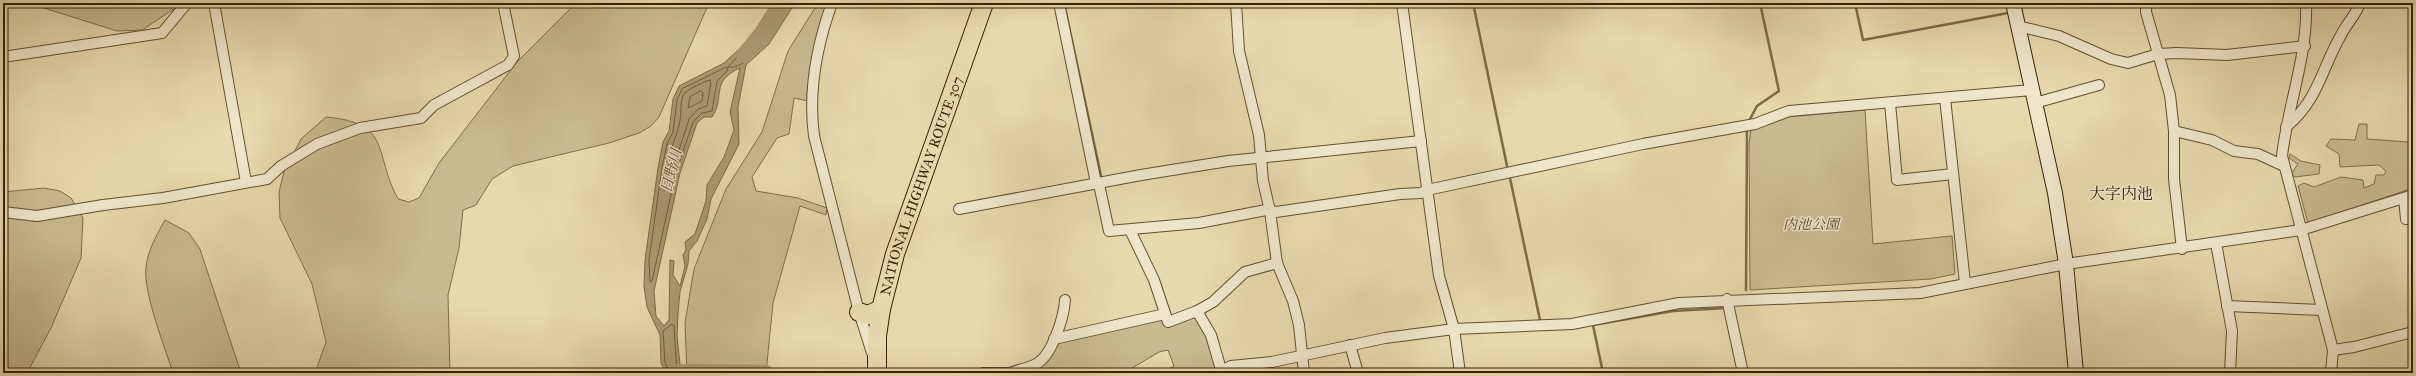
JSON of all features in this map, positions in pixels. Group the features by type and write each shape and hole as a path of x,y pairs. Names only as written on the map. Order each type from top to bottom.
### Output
{"highway":[{"name":"NATIONAL HIGHWAY ROUTE 307","path":"876,370 881,309 895,254 984,3"},
{"path":"859,312 868,315 881,309"}],"street":[{"path":"3,57 162,33 188,3"},
{"path":"214,3 246,182"},
{"path":"3,212 37,216 103,204 171,197 266,179 281,166 317,144 352,131 421,118 434,105 508,65 514,56 503,3"},
{"path":"832,3 821,35 815,64 812,118 814,136 859,312 876,370"},
{"path":"1059,3 1094,178 1098,184 1109,231 1199,223 1266,210 1276,212 1400,194 1421,194 1427,190 1643,144 1755,124 1789,111 1946,98 2034,96 2099,85"},
{"path":"1236,3 1239,51 1259,135 1263,181 1270,211 1277,263 1293,301 1304,356 1304,373"},
{"path":"1402,3 1438,276 1454,329 1460,373"},
{"path":"2013,3 2055,193 2066,264 2076,373"},
{"path":"2146,3 2158,54 2170,95 2174,131 2174,179 2182,249"},
{"path":"2306,3 2305,46 2286,127 2282,156 2321,310 2333,350 2331,373"},
{"path":"2286,127 2296,118 2313,95 2341,34 2357,13 2360,3"},
{"path":"2018,26 2065,38 2111,60 2128,63 2158,54 2177,53 2227,55 2305,46"},
{"path":"1946,98 1965,283"},
{"path":"1890,103 1897,180 1953,174"},
{"path":"2174,131 2212,140 2234,151 2258,154 2284,166"},
{"path":"959,209 1228,161 1421,141"},
{"path":"1197,311 1211,335 1221,372 1231,366 1304,356 1385,338 1454,329 1572,324 1679,302 1727,299 1740,301 1920,293 2066,264 2182,249 2301,230 2409,196 2406,219 2413,219"},
{"path":"1130,230 1154,280 1168,322 1197,311 1213,302 1245,272 1277,263"},
{"path":"2216,243 2232,331 2230,373"},
{"path":"1727,299 1743,373"},
{"path":"983,373 1010,373 1038,363 1049,350 1054,339 1064,312 1065,300"},
{"path":"2227,306 2321,310"},
{"path":"1054,339 1165,314"},
{"path":"2333,350 2354,347 2413,332"},
{"path":"1350,345 1358,373"}],"green space":[{"path":"28,3 183,3 142,30 117,31"},
{"path":"576,3 709,3 659,117 651,126 639,133 609,143 513,166 492,179 476,205 463,210 459,248 448,295 450,373 315,373 326,342 312,284 280,218 279,192 284,172 301,139 326,117 347,120 362,126 372,133 378,143 390,183 398,199 409,202 419,198 439,163 517,62"},
{"path":"818,3 831,3 808,101 794,98 789,134 777,138 752,177 756,191 798,198 827,208 826,215 800,206 773,303 766,373 687,373 685,323 694,269 726,189 762,132 788,51"},
{"name":"内池公園","path":"1865,110 1873,244 1952,236 1955,274 1931,279 1750,290 1749,144 1751,129 1787,117"},
{"path":"2359,124 2367,124 2367,139 2408,142 2413,140 2413,188 2308,223 2298,186 2304,183 2314,187 2341,177 2363,180 2364,188 2374,184 2376,175 2384,175 2386,171 2379,165 2340,167 2339,154 2326,146 2331,139 2355,140"},
{"path":"2290,154 2301,161 2320,165 2319,174 2295,177 2291,174 2298,164 2289,158"},
{"path":"44,188 60,191 71,198 83,218 81,258 51,328 27,373 3,373 3,192"},
{"path":"165,220 189,233 200,249 241,373 173,373 155,320 146,278 146,268 150,249"},
{"path":"1194,315 1209,336 1219,370 1214,373 1162,373 1174,366 1168,350 1159,352 1129,370 1128,373 1040,373 1041,364 1058,343 1162,319"}],"water":[{"path":"787,3 795,3 769,44 746,65 738,107 739,144 711,199 707,219 697,241 689,251 688,264 680,292 677,336 681,373 666,373 661,363 660,335 647,307 644,287 645,260 658,168 663,142 669,131 673,99 679,86 724,63 737,51 763,35","holes":["740,68 730,112 734,130 724,157 707,185 706,201 695,234 685,242 686,250 683,255 685,266 680,286 673,275 674,261 670,260 669,320 664,326 656,316 654,291 680,173 697,123 704,117 712,117 718,103 721,84 730,73"]}],"waterway":[{"name":"日野川","path":"744,55 762,33 781,3"},
{"path":"1064,3 1101,176"},
{"path":"1473,3 1507,166"},
{"path":"1749,121 1757,106 1779,91 1760,3"},
{"path":"1855,3 1863,40 2008,13"},
{"path":"1746,290 1747,131"},
{"path":"1510,178 1540,320"},
{"path":"1603,373 1593,325 1673,311 1726,308"},
{"path":"676,372 766,373"}],"district":[{"name":"大字内池","path":"2121,193"}]}
